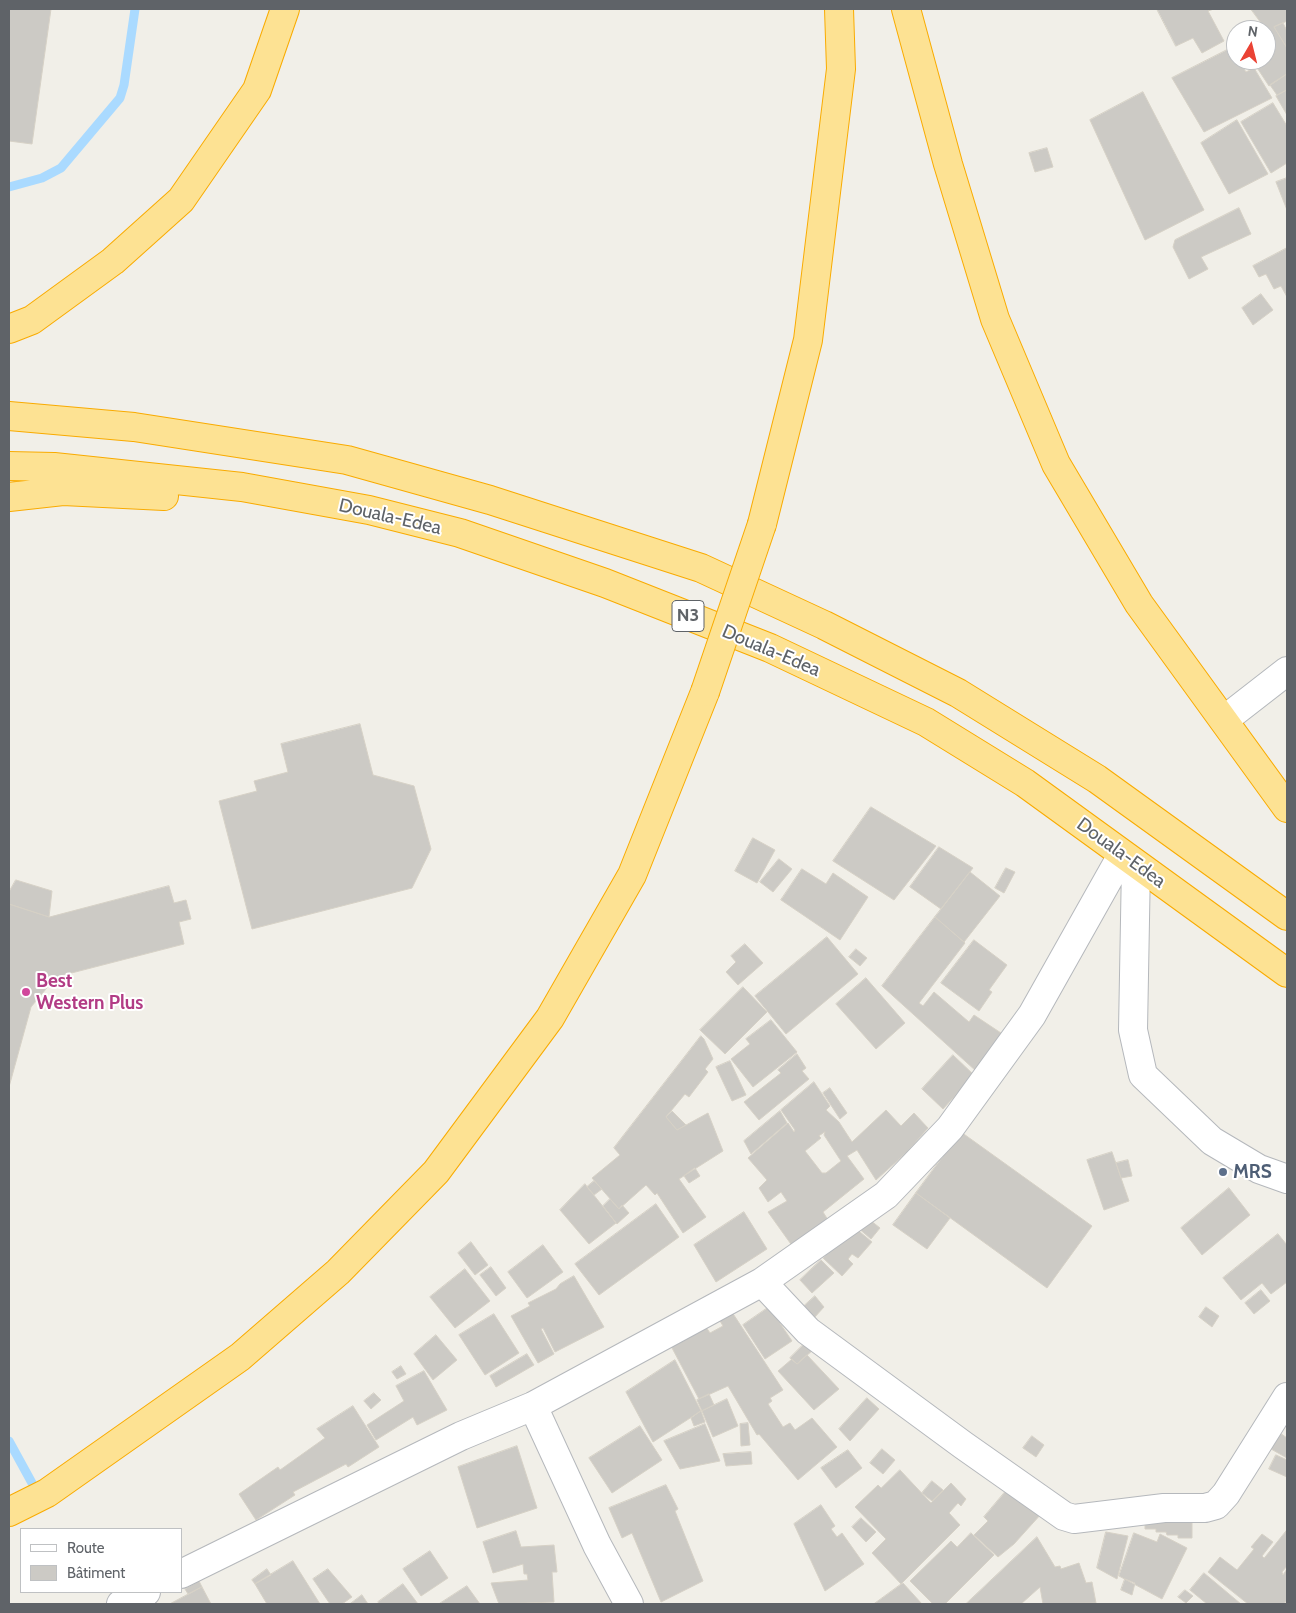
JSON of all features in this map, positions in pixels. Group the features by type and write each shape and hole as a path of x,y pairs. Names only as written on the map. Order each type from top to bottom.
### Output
{"highway":[{"path":"9,329 32,320 113,261 181,200 257,90 285,9"},
{"path":"9,1512 48,1493 240,1357 338,1272 436,1172 550,1018 627,883 705,692 762,524 808,340 841,69 839,9"},
{"path":"906,9 948,164 995,319 1056,464 1139,604 1287,808"},
{"path":"9,416 134,427 347,460 490,500 700,568 824,625 958,693 1097,779 1287,916"},
{"name":"Douala-Edea","path":"9,466 54,467 242,487 369,510 460,533 605,583 770,648 926,722 1025,783 1287,973"},
{"path":"9,496 63,490 197,498 338,519 605,583"}],"street":[{"path":"1224,720 1287,671"},
{"path":"1129,860 1133,1030 1143,1075 1212,1140 1259,1169 1287,1179"},
{"path":"182,1574 460,1436 533,1406 762,1282 886,1195 950,1128 1032,1015 1129,860"},
{"path":"762,1282 808,1331 963,1445 1064,1516 1074,1518 1164,1508 1204,1508 1216,1505 1226,1494 1287,1397"},
{"path":"533,1406 597,1545 629,1604"},
{"path":"121,1604 144,1593"}],"building":[{"path":"9,9 51,9 32,144 9,141"},
{"path":"1157,9 1214,9 1208,11 1224,41 1202,53 1193,38 1176,46"},
{"path":"1251,9 1287,9 1287,21 1276,26 1276,20 1259,20"},
{"path":"1283,23 1287,31 1287,48 1276,30 1276,26"},
{"path":"1276,30 1287,48 1287,74 1269,86 1259,70 1276,70"},
{"path":"1226,51 1226,70 1245,70 1246,72 1255,70 1272,98 1204,132 1172,78"},
{"path":"1287,74 1287,90 1277,95 1270,85"},
{"path":"1287,90 1287,115 1276,96"},
{"path":"1143,92 1204,210 1145,240 1090,120"},
{"path":"1273,103 1287,126 1287,163 1271,173 1241,122"},
{"path":"1237,120 1268,174 1229,194 1201,143"},
{"path":"1047,148 1053,167 1035,172 1029,153"},
{"path":"1287,178 1287,210 1276,182"},
{"path":"1239,208 1251,234 1201,257 1208,269 1189,279 1173,247 1175,240"},
{"path":"1287,248 1287,297 1281,286 1274,289 1266,274 1259,277 1253,266"},
{"path":"1261,294 1273,310 1253,325 1242,308"},
{"path":"360,724 373,775 414,786 431,849 412,888 252,929 219,801 257,791 254,781 288,772 281,744"},
{"path":"871,807 936,846 894,900 833,861"},
{"path":"753,838 775,850 757,883 735,871"},
{"path":"939,847 973,868 941,909 910,887"},
{"path":"779,859 792,869 773,892 760,882"},
{"path":"1006,868 1015,872 1004,893 995,888"},
{"path":"802,869 826,884 833,873 868,897 840,940 781,900"},
{"path":"970,872 1000,896 964,942 935,917"},
{"path":"16,880 52,891 49,917 9,904 9,892"},
{"name":"Best Western Plus","path":"169,886 174,903 186,900 191,919 179,922 184,944 56,977 31,1007 9,1087 9,904 49,917"},
{"path":"935,917 965,943 919,1003 923,1006 934,992 969,1022 974,1015 1001,1033 976,1071 882,986"},
{"path":"827,937 858,974 786,1034 755,996"},
{"path":"974,940 1007,965 989,990 992,992 979,1011 941,983"},
{"path":"745,944 763,963 738,985 726,972 736,962 731,956"},
{"path":"856,949 867,958 860,966 849,957"},
{"path":"866,978 905,1023 876,1049 836,1004"},
{"path":"743,987 767,1012 725,1054 700,1030"},
{"path":"771,1020 797,1052 753,1087 731,1059 750,1044 746,1039"},
{"path":"701,1036 713,1059 705,1069 708,1072 689,1097 685,1094 666,1117 677,1130 708,1113 723,1151 679,1179 706,1217 683,1233 657,1193 655,1195 646,1185 619,1209 592,1178 620,1155 614,1148"},
{"path":"797,1054 806,1068 802,1071 809,1079 759,1120 744,1102 781,1073 778,1070"},
{"path":"953,1055 974,1075 943,1109 922,1089"},
{"path":"730,1061 746,1095 732,1101 716,1067"},
{"path":"814,1082 830,1106 826,1110 839,1122 852,1142 886,1110 901,1126 914,1113 928,1128 907,1152 876,1180 857,1150 847,1156 864,1179 823,1212 828,1220 793,1247 768,1212 787,1201 781,1192 768,1202 759,1188 767,1180 748,1158 788,1123 794,1132 795,1130 781,1110","holes":["825,1132 824,1135 841,1161 826,1173 822,1173 805,1151 821,1138 819,1136"]},
{"path":"830,1088 847,1113 840,1119 823,1093"},
{"path":"672,1111 686,1125 677,1130 666,1117"},
{"path":"780,1111 787,1123 751,1154 744,1141"},
{"path":"961,1132 1092,1226 1047,1288 916,1193"},
{"path":"1112,1152 1129,1201 1104,1210 1087,1160"},
{"path":"1128,1160 1132,1176 1121,1178 1116,1163"},
{"path":"695,1168 700,1176 689,1183 684,1176"},
{"path":"594,1181 602,1189 594,1195 587,1187"},
{"path":"585,1184 616,1223 589,1244 560,1210"},
{"path":"1229,1188 1250,1215 1202,1255 1181,1228"},
{"path":"916,1193 950,1218 927,1249 893,1225"},
{"path":"610,1199 619,1209 622,1205 629,1213 617,1224 603,1206"},
{"path":"656,1204 679,1237 599,1295 575,1264"},
{"path":"744,1212 767,1249 716,1282 694,1245"},
{"path":"865,1216 880,1228 871,1239 857,1227"},
{"path":"854,1227 872,1242 858,1258 852,1254 848,1259 853,1264 842,1276 823,1258"},
{"path":"1278,1234 1287,1245 1287,1282 1271,1294 1262,1283 1241,1300 1223,1278"},
{"path":"471,1242 488,1265 475,1275 458,1253"},
{"path":"543,1245 563,1272 527,1298 508,1272"},
{"path":"821,1260 834,1273 812,1293 800,1280"},
{"path":"491,1267 506,1288 496,1296 480,1275"},
{"path":"465,1269 490,1301 455,1328 430,1297"},
{"path":"574,1276 604,1327 555,1352 543,1328 541,1329 554,1354 538,1363 511,1316 530,1306 528,1303 556,1289 560,1284"},
{"path":"1261,1290 1270,1301 1254,1314 1245,1303"},
{"path":"815,1296 824,1307 814,1318 803,1307"},
{"path":"728,1306 783,1390 770,1398 772,1401 768,1404 783,1427 790,1423 795,1430 812,1418 837,1447 798,1480 759,1434 757,1435 728,1386 699,1399 671,1346 706,1327 710,1333 723,1326 716,1314"},
{"path":"769,1307 792,1341 765,1359 743,1325"},
{"path":"1206,1307 1219,1316 1212,1327 1199,1317"},
{"path":"494,1314 519,1353 485,1375 459,1335"},
{"path":"436,1335 457,1360 433,1380 414,1354"},
{"path":"805,1343 813,1350 797,1364 790,1358"},
{"path":"527,1354 534,1365 496,1387 490,1376"},
{"path":"807,1355 839,1389 814,1410 778,1371 792,1359 797,1364"},
{"path":"675,1360 701,1411 653,1442 626,1392"},
{"path":"401,1366 406,1374 397,1379 392,1372"},
{"path":"424,1371 447,1410 417,1425 413,1417 376,1440 367,1425 404,1401 396,1386"},
{"path":"374,1393 381,1400 371,1409 364,1401"},
{"path":"709,1394 714,1405 702,1411 697,1400"},
{"path":"867,1398 879,1409 850,1441 839,1429"},
{"path":"727,1399 738,1426 713,1437 702,1411"},
{"path":"353,1406 379,1447 348,1467 346,1464 293,1492 295,1495 256,1520 239,1494 278,1467 280,1470 325,1438 317,1429"},
{"path":"701,1411 705,1422 694,1426 691,1418"},
{"path":"748,1423 750,1445 741,1446 740,1424"},
{"path":"705,1424 720,1461 680,1469 664,1441"},
{"path":"640,1426 662,1460 612,1493 589,1458"},
{"path":"1280,1433 1287,1438 1287,1458 1271,1449"},
{"path":"1032,1436 1044,1445 1036,1457 1023,1448"},
{"path":"517,1446 537,1508 477,1528 458,1467"},
{"path":"882,1449 895,1460 883,1474 870,1463"},
{"path":"848,1450 862,1468 836,1488 821,1468"},
{"path":"751,1452 752,1464 726,1466 723,1454"},
{"path":"1276,1455 1287,1460 1287,1477 1269,1469"},
{"path":"900,1470 931,1503 951,1483 966,1499 961,1506 958,1503 949,1513 960,1525 901,1584 872,1553 886,1539 855,1507 878,1485 881,1488"},
{"path":"932,1481 943,1490 932,1501 922,1493"},
{"path":"666,1485 678,1509 675,1511 703,1581 661,1602 632,1533 622,1538 609,1508"},
{"path":"1011,1485 1042,1513 1014,1544 998,1557 974,1535 988,1521 984,1517"},
{"path":"821,1505 835,1526 831,1529 837,1537 842,1533 864,1564 825,1591 794,1524"},
{"path":"1192,1511 1192,1538 1178,1538 1178,1535 1156,1532 1156,1529 1145,1529 1145,1524"},
{"path":"861,1518 876,1532 866,1542 852,1527"},
{"path":"1287,1530 1287,1566 1282,1572 1283,1575 1287,1569 1287,1600 1284,1604 1248,1604 1208,1572 1220,1557 1237,1570 1254,1549 1251,1547 1262,1534 1273,1542 1262,1556 1264,1558"},
{"path":"516,1531 521,1547 554,1545 557,1572 552,1572 554,1602 499,1604 491,1583 528,1580 527,1574 524,1574 523,1564 493,1573 483,1542"},
{"path":"1106,1532 1128,1536 1117,1579 1097,1568"},
{"path":"971,1533 994,1555 945,1604 933,1604 910,1581 951,1541 957,1547"},
{"path":"1134,1533 1157,1542 1160,1534 1187,1548 1162,1599 1119,1576"},
{"path":"1037,1537 1055,1567 1060,1566 1061,1569 1079,1563 1086,1583 1092,1582 1096,1603 1043,1604 1040,1587 1021,1604 966,1604"},
{"path":"430,1551 448,1578 421,1596 403,1569"},
{"path":"293,1561 320,1604 267,1604 255,1584"},
{"path":"267,1569 271,1575 255,1584 252,1580"},
{"path":"328,1569 352,1597 342,1604 330,1604 313,1579"},
{"path":"1204,1573 1241,1604 1207,1604 1190,1590"},
{"path":"1125,1579 1135,1583 1132,1595 1121,1590"},
{"path":"199,1581 202,1587 188,1594 185,1589"},
{"path":"903,1583 922,1604 874,1604"},
{"path":"403,1584 418,1604 379,1604 378,1602"},
{"path":"467,1586 480,1604 439,1604"},
{"path":"202,1587 211,1604 170,1604"},
{"path":"1185,1590 1193,1596 1186,1603 1178,1597"},
{"path":"362,1595 368,1604 350,1604"}],"waterway":[{"path":"9,187 42,178 61,168 120,98 124,85 135,9"},
{"path":"9,1441 32,1483"}],"place":[{"name":"Best Western Plus","path":"26,992"},
{"name":"MRS","path":"1223,1172"}]}
